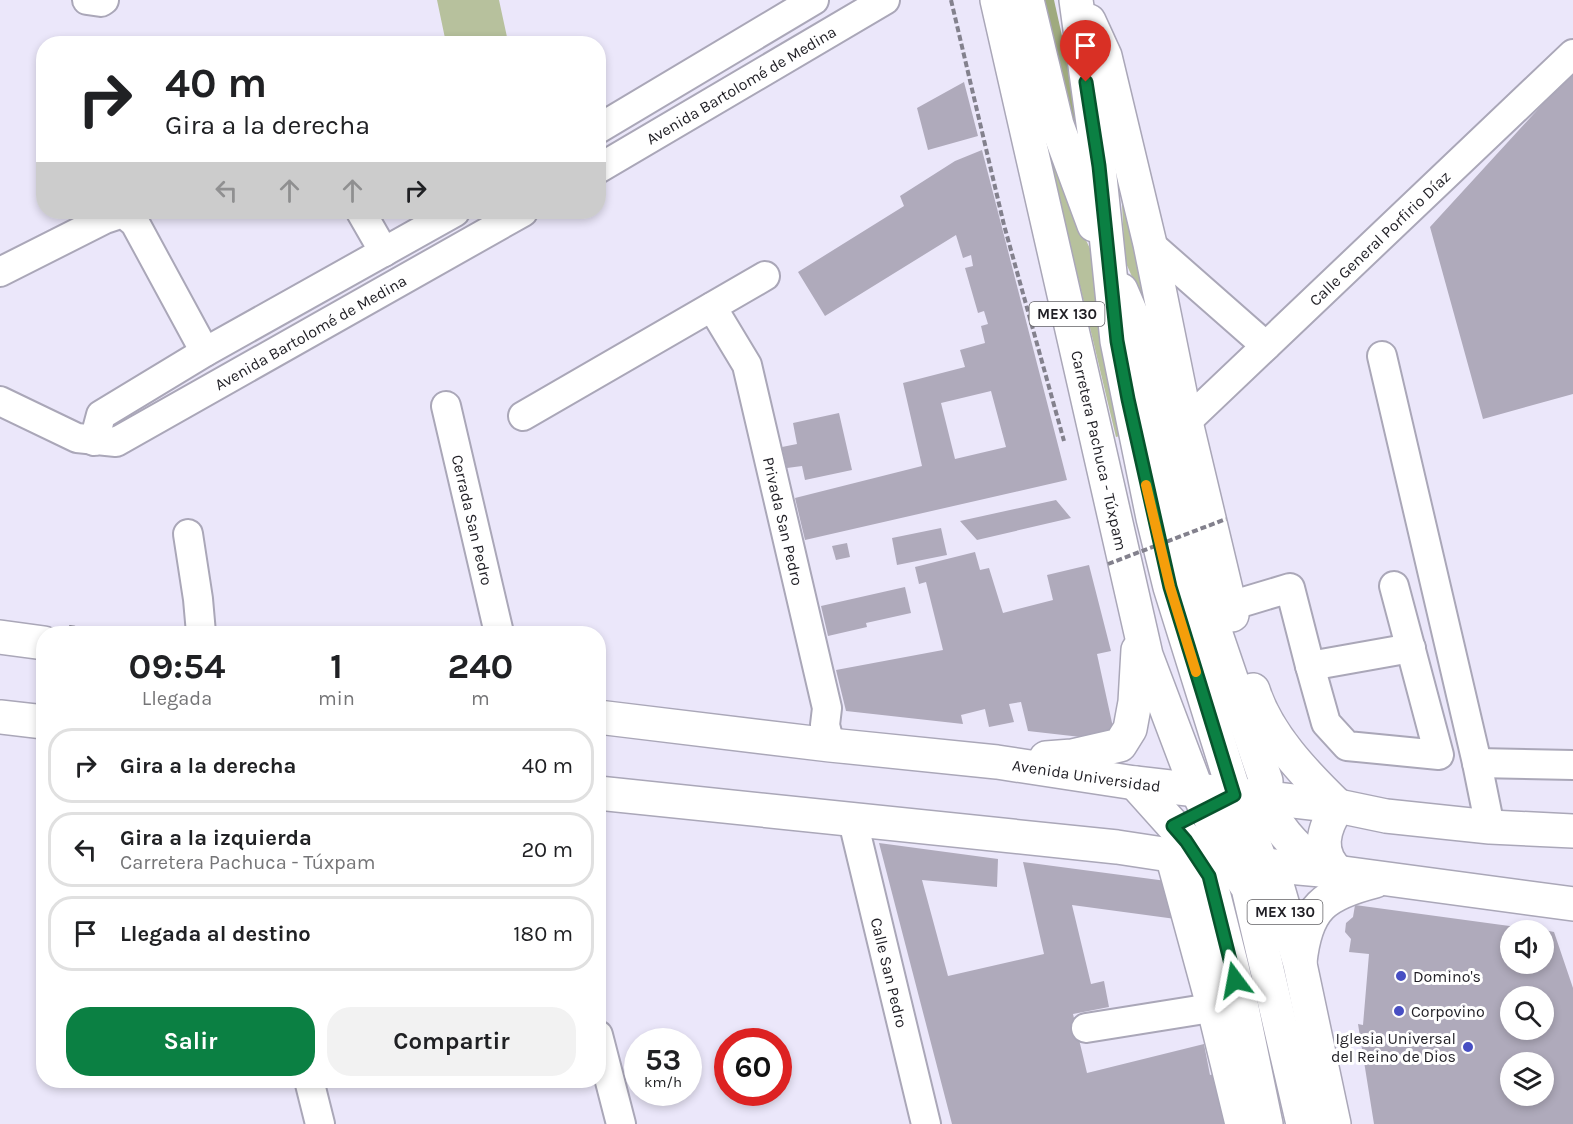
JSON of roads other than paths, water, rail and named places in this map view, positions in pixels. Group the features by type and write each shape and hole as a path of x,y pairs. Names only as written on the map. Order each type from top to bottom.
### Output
{"main road":[{"name":"Carretera Pachuca - Túxpam","path":"997,0 1146,655 1241,822"},
{"path":"1027,0 1057,125 1109,262"},
{"path":"1078,0 1105,56 1150,244 1186,422 1230,606 1257,704 1291,757 1338,806"},
{"name":"MEX 130","path":"1078,0 1119,352 1170,587 1241,822 1248,888 1304,1124"},
{"path":"997,762 1072,756 1120,745 1130,729 1135,702 1138,627"},
{"path":"0,637 36,642"},
{"path":"0,717 36,721"},
{"name":"Avenida Universidad","path":"606,718 997,762 1130,782 1241,822 1330,871 1573,904"},
{"path":"1130,782 1180,847 1209,876 1242,1124"},
{"path":"1117,847 1134,835 1140,824 1140,810 1130,782"},
{"path":"606,794 1117,847 1180,847 1241,822 1338,806 1386,816 1490,827 1573,831"},
{"path":"1241,822 1289,839 1330,871 1332,867 1327,857 1324,834 1338,806"},
{"name":"MEX 130","path":"1241,822 1276,885 1300,964 1334,1124"},
{"name":"Avenida Universidad","path":"1180,847 1241,822"},
{"path":"1300,964 1303,938 1319,907 1334,894 1385,879"},
{"path":"1227,1006 1266,1124"}],"street":[{"path":"87,0 101,2 104,0"},
{"path":"606,124 814,0"},
{"name":"Avenida Bartolomé de Medina","path":"606,165 885,0"},
{"name":"Calle General Porfirio Díaz","path":"1186,422 1573,54"},
{"path":"626,113 645,143"},
{"path":"0,272 105,219"},
{"path":"130,219 135,223 205,352"},
{"path":"365,219 384,252"},
{"name":"Avenida Bartolomé de Medina","path":"94,441 101,415 205,352 443,219"},
{"name":"Avenida Bartolomé de Medina","path":"0,401 77,438 116,442 511,219"},
{"path":"1150,244 1266,346"},
{"path":"523,416 765,276"},
{"name":"Privada San Pedro","path":"712,307 747,365 826,708 825,725 830,745"},
{"path":"1382,356 1490,827"},
{"name":"Cerrada San Pedro","path":"446,406 497,626"},
{"path":"188,534 200,626"},
{"path":"1230,606 1290,588 1326,723 1347,746 1439,755 1394,586"},
{"path":"1310,666 1411,648"},
{"path":"1477,764 1573,765"},
{"name":"Calle San Pedro","path":"853,821 926,1124"},
{"path":"1086,1028 1227,1006"},
{"path":"606,1066 621,1124"},
{"path":"311,1088 320,1124"}],"place":[{"name":"Domino's","path":"1401,976"},
{"name":"Corpovino","path":"1399,1011"},
{"name":"Iglesia Universal del Reino de Dios","path":"1468,1047"}]}
